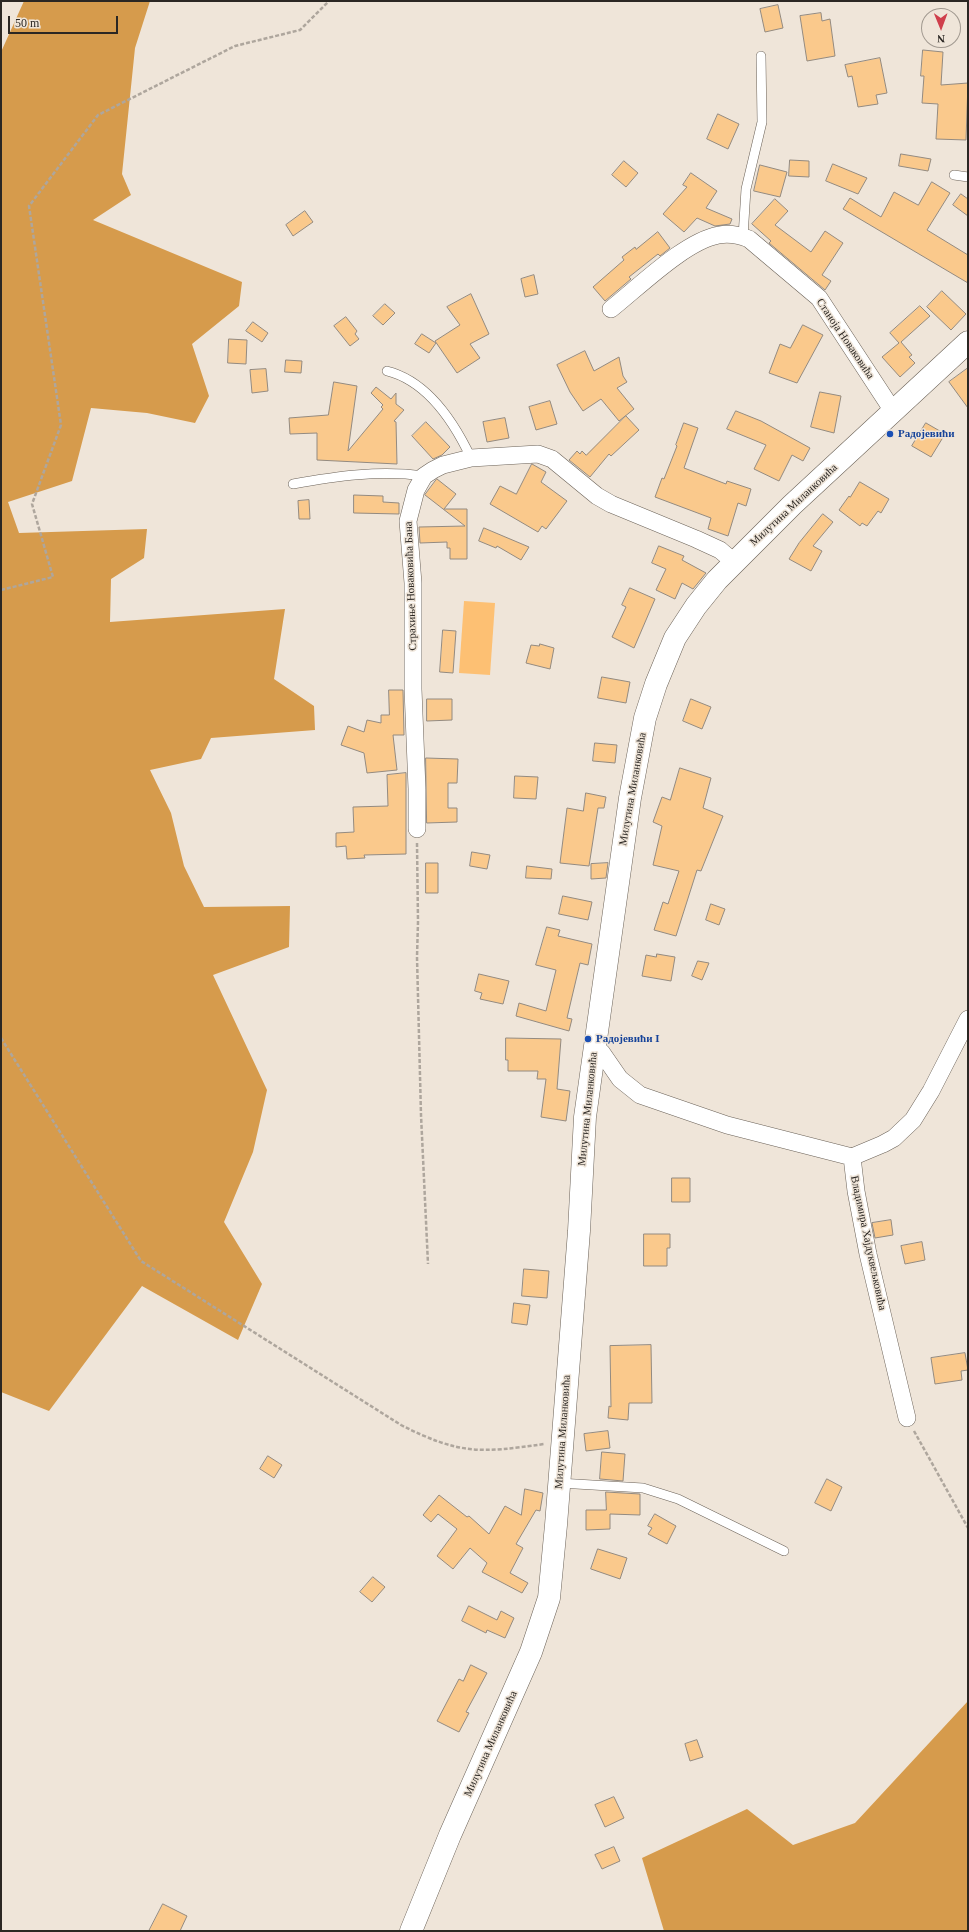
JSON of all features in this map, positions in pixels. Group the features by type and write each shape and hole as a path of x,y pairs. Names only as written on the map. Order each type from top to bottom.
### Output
{"main road":[{"name":"Милутина Миланковића","path":"411,1931 451,1834 523,1671 544,1616 551,1585 578,1231 585,1117 630,798 649,705 661,669 679,632 706,593 734,562 792,505 968,342"}],"street":[{"name":"Станоја Новаковића","path":"611,309 683,252 718,235 727,234 742,236 749,239 819,298 893,411"},
{"path":"424,476 443,465 471,458 531,453 545,456 558,463 597,496 611,504 720,550 734,562"},
{"name":"Страхиње Новаковића Бана","path":"417,829 413,689 413,583 408,521 416,490 424,476"},
{"path":"594,1046 602,1052 620,1079 640,1095 727,1125 852,1157 894,1138 913,1120 921,1110 962,1044 968,1019"},
{"name":"Владимира Хајдуквељковића","path":"852,1157 857,1198 868,1254 907,1418"}],"lane":[{"path":"742,236 746,189 762,122 761,56"},
{"path":"954,175 968,177"},
{"path":"387,371 407,378 426,393 454,428 471,458"},
{"path":"293,484 328,477 360,474 390,473 424,476"},
{"path":"559,1483 643,1488 678,1499 784,1551"}],"path":[{"path":"1,590 53,577 32,504 61,425 29,206 98,115 235,46 300,30 329,1"},
{"path":"417,829 417,957 420,1083 428,1264"},
{"path":"1,1038 141,1261 401,1425 422,1436 458,1448 474,1451 507,1449 562,1442"},
{"path":"907,1418 968,1528"}],"shaded area":[{"path":"24,1 150,1 135,48 122,174 131,195 93,220 242,282 239,306 192,344 209,396 195,423 147,413 91,408 72,481 8,502 19,533 147,529 144,558 111,579 110,622 285,609 274,679 314,706 315,730 211,738 201,759 150,770 171,813 184,866 204,907 290,906 289,947 213,975 267,1090 253,1152 224,1222 262,1284 238,1340 142,1286 49,1411 1,1392 1,52"},
{"path":"464,601 495,603 490,675 459,673"},
{"path":"968,1701 968,1931 664,1931 642,1858 747,1809 793,1845 855,1823"}],"building":[{"path":"778,5 783,28 765,32 760,9"},
{"path":"821,13 822,21 830,19 835,56 807,61 800,16"},
{"path":"923,50 943,52 941,85 968,83 966,140 936,139 938,104 922,103 924,76 921,76"},
{"path":"880,58 887,93 876,95 878,104 858,107 852,76 848,77 845,65"},
{"path":"718,114 739,124 728,149 707,139"},
{"path":"901,154 931,159 928,171 899,166"},
{"path":"790,160 809,161 809,177 789,176"},
{"path":"624,161 638,173 626,187 612,175"},
{"path":"833,164 867,178 858,194 826,181"},
{"path":"760,165 787,172 780,197 754,191"},
{"path":"691,173 717,191 706,208 732,219 730,224 715,226 697,218 684,232 663,214 687,187 683,185"},
{"path":"932,182 950,193 927,230 968,255 968,283 843,209 850,198 881,217 894,192 918,205"},
{"path":"961,194 968,199 968,216 953,205"},
{"path":"775,199 788,211 775,225 811,252 825,231 843,243 822,275 831,281 825,290 769,243 771,241 752,224"},
{"path":"305,211 313,222 293,236 286,225"},
{"path":"658,232 670,248 660,256 658,254 629,277 631,279 605,301 593,287 624,260 622,257 635,247 636,249"},
{"path":"534,275 538,294 525,297 521,279"},
{"path":"942,291 966,314 951,330 927,307"},
{"path":"471,294 489,334 470,344 480,358 457,373 435,341 460,325 447,307"},
{"path":"385,304 395,313 383,325 373,316"},
{"path":"920,306 930,316 901,342 912,355 909,357 915,363 900,377 882,357 899,343 890,333"},
{"path":"346,317 357,331 355,334 359,339 350,346 334,326"},
{"path":"253,322 268,333 262,342 246,331"},
{"path":"803,325 823,335 797,383 769,373 780,344 790,348"},
{"path":"422,334 436,343 429,353 415,344"},
{"path":"229,339 247,340 246,364 228,363"},
{"path":"585,351 594,371 619,357 623,376 627,382 617,388 634,409 619,421 601,399 583,411 570,392 557,365"},
{"path":"286,360 302,361 301,373 285,372"},
{"path":"968,368 968,408 949,382"},
{"path":"266,369 268,391 252,393 250,370"},
{"path":"334,382 357,386 348,451 383,409 381,407 383,405 371,393 376,387 391,399 396,393 396,404 404,410 394,421 396,422 397,464 317,460 317,433 290,434 289,418 328,415"},
{"path":"820,392 841,396 834,433 811,427"},
{"path":"550,401 557,424 536,430 529,407"},
{"path":"736,411 761,421 810,448 803,461 792,455 779,481 754,469 766,445 727,429"},
{"path":"626,416 639,430 611,456 609,454 590,477 569,460 577,451 580,454 582,451 586,455"},
{"path":"505,418 509,438 487,442 483,422"},
{"path":"426,422 450,447 442,455 433,459 412,436"},
{"path":"684,423 698,428 684,468 726,484 727,481 751,489 746,506 738,503 728,536 708,529 711,518 655,497 677,446 676,445"},
{"path":"926,423 945,434 931,457 912,446"},
{"path":"532,464 546,472 541,482 567,501 546,529 542,526 538,532 490,504 500,486 516,494"},
{"path":"437,479 456,494 444,509 467,509 467,559 450,559 450,548 447,548 447,542 420,543 419,527 465,526 425,495"},
{"path":"860,482 889,499 881,513 878,511 867,526 862,523 860,526 839,510"},
{"path":"354,495 383,496 383,502 399,503 399,514 354,513"},
{"path":"309,500 310,519 299,519 298,501"},
{"path":"823,514 833,522 813,546 822,551 811,571 789,559 799,543"},
{"path":"484,528 529,547 521,560 497,546 496,548 479,541"},
{"path":"659,546 684,556 682,560 706,573 693,589 682,583 675,599 656,590 666,569 652,563"},
{"path":"630,588 655,599 634,648 612,637 626,607 622,605"},
{"path":"443,630 456,631 453,673 440,672"},
{"path":"540,644 554,648 550,669 526,663 531,645 539,646"},
{"path":"602,677 630,682 626,703 598,698"},
{"path":"389,690 403,690 404,735 393,735 397,770 367,773 364,753 341,745 348,726 364,732 367,720 381,723 381,715 389,715"},
{"path":"427,699 452,699 452,720 427,721"},
{"path":"691,699 711,707 702,729 683,721"},
{"path":"595,743 617,745 615,763 593,761"},
{"path":"426,758 458,759 457,783 448,783 448,808 457,808 457,822 427,823"},
{"path":"680,768 711,778 703,808 723,816 701,871 697,870 676,936 654,930 663,902 668,904 679,871 653,865 662,826 653,822 662,797 670,800"},
{"path":"406,773 406,854 364,855 365,858 347,859 346,846 336,847 336,833 354,832 353,807 388,806 387,775"},
{"path":"515,776 538,777 536,799 514,798"},
{"path":"586,793 606,797 604,808 598,808 589,866 560,863 567,808 583,811"},
{"path":"472,852 490,855 487,869 470,866"},
{"path":"426,863 438,863 438,893 426,893"},
{"path":"608,863 606,878 591,879 591,864"},
{"path":"527,866 552,869 551,879 526,878"},
{"path":"563,896 592,902 588,920 559,914"},
{"path":"711,904 725,909 719,925 706,920"},
{"path":"547,927 560,930 558,936 592,944 588,965 580,963 567,1018 572,1019 569,1031 516,1016 519,1003 546,1011 556,970 536,965"},
{"path":"657,954 675,957 671,981 642,976 646,955 656,957"},
{"path":"698,961 709,963 702,980 692,976"},
{"path":"479,974 509,981 503,1004 480,999 482,993 475,991"},
{"path":"506,1038 561,1039 557,1089 570,1091 566,1121 541,1117 546,1079 537,1079 538,1071 508,1071 508,1060 506,1060"},
{"path":"672,1178 690,1178 690,1202 672,1202"},
{"path":"891,1220 893,1235 875,1238 872,1223"},
{"path":"644,1234 670,1234 670,1248 667,1248 667,1266 644,1266"},
{"path":"922,1242 925,1260 905,1264 901,1246"},
{"path":"524,1269 549,1271 547,1298 522,1296"},
{"path":"514,1303 530,1305 527,1325 512,1323"},
{"path":"651,1345 652,1403 629,1403 628,1420 608,1418 609,1406 611,1407 610,1346"},
{"path":"965,1353 968,1370 961,1371 962,1380 935,1384 931,1358"},
{"path":"608,1431 610,1448 586,1451 584,1434"},
{"path":"602,1452 625,1454 623,1481 600,1479"},
{"path":"268,1456 282,1465 274,1478 260,1469"},
{"path":"827,1479 842,1487 831,1511 815,1503"},
{"path":"525,1489 543,1493 540,1511 536,1510 516,1544 523,1548 510,1573 528,1583 522,1593 482,1572 487,1563 470,1548 453,1569 437,1556 457,1529 438,1514 431,1522 423,1515 439,1495 467,1517 469,1516 489,1534 505,1506 521,1515"},
{"path":"606,1492 640,1494 640,1515 610,1514 610,1529 586,1530 586,1510 606,1510"},
{"path":"655,1514 676,1526 667,1544 648,1534 652,1528 648,1526"},
{"path":"598,1549 627,1558 620,1579 591,1569"},
{"path":"373,1577 385,1587 372,1602 360,1592"},
{"path":"469,1606 497,1620 501,1611 514,1618 505,1638 487,1630 486,1633 462,1621"},
{"path":"471,1665 487,1673 466,1712 469,1713 459,1732 437,1721 459,1679 463,1681"},
{"path":"697,1740 703,1757 690,1761 685,1744"},
{"path":"614,1797 624,1818 605,1827 595,1805"},
{"path":"614,1847 620,1861 602,1869 595,1855"},
{"path":"163,1904 187,1916 180,1931 149,1931"}],"place":[{"name":"Радојевићи","path":"890,434"},
{"name":"Радојевићи I","path":"588,1039"}]}
